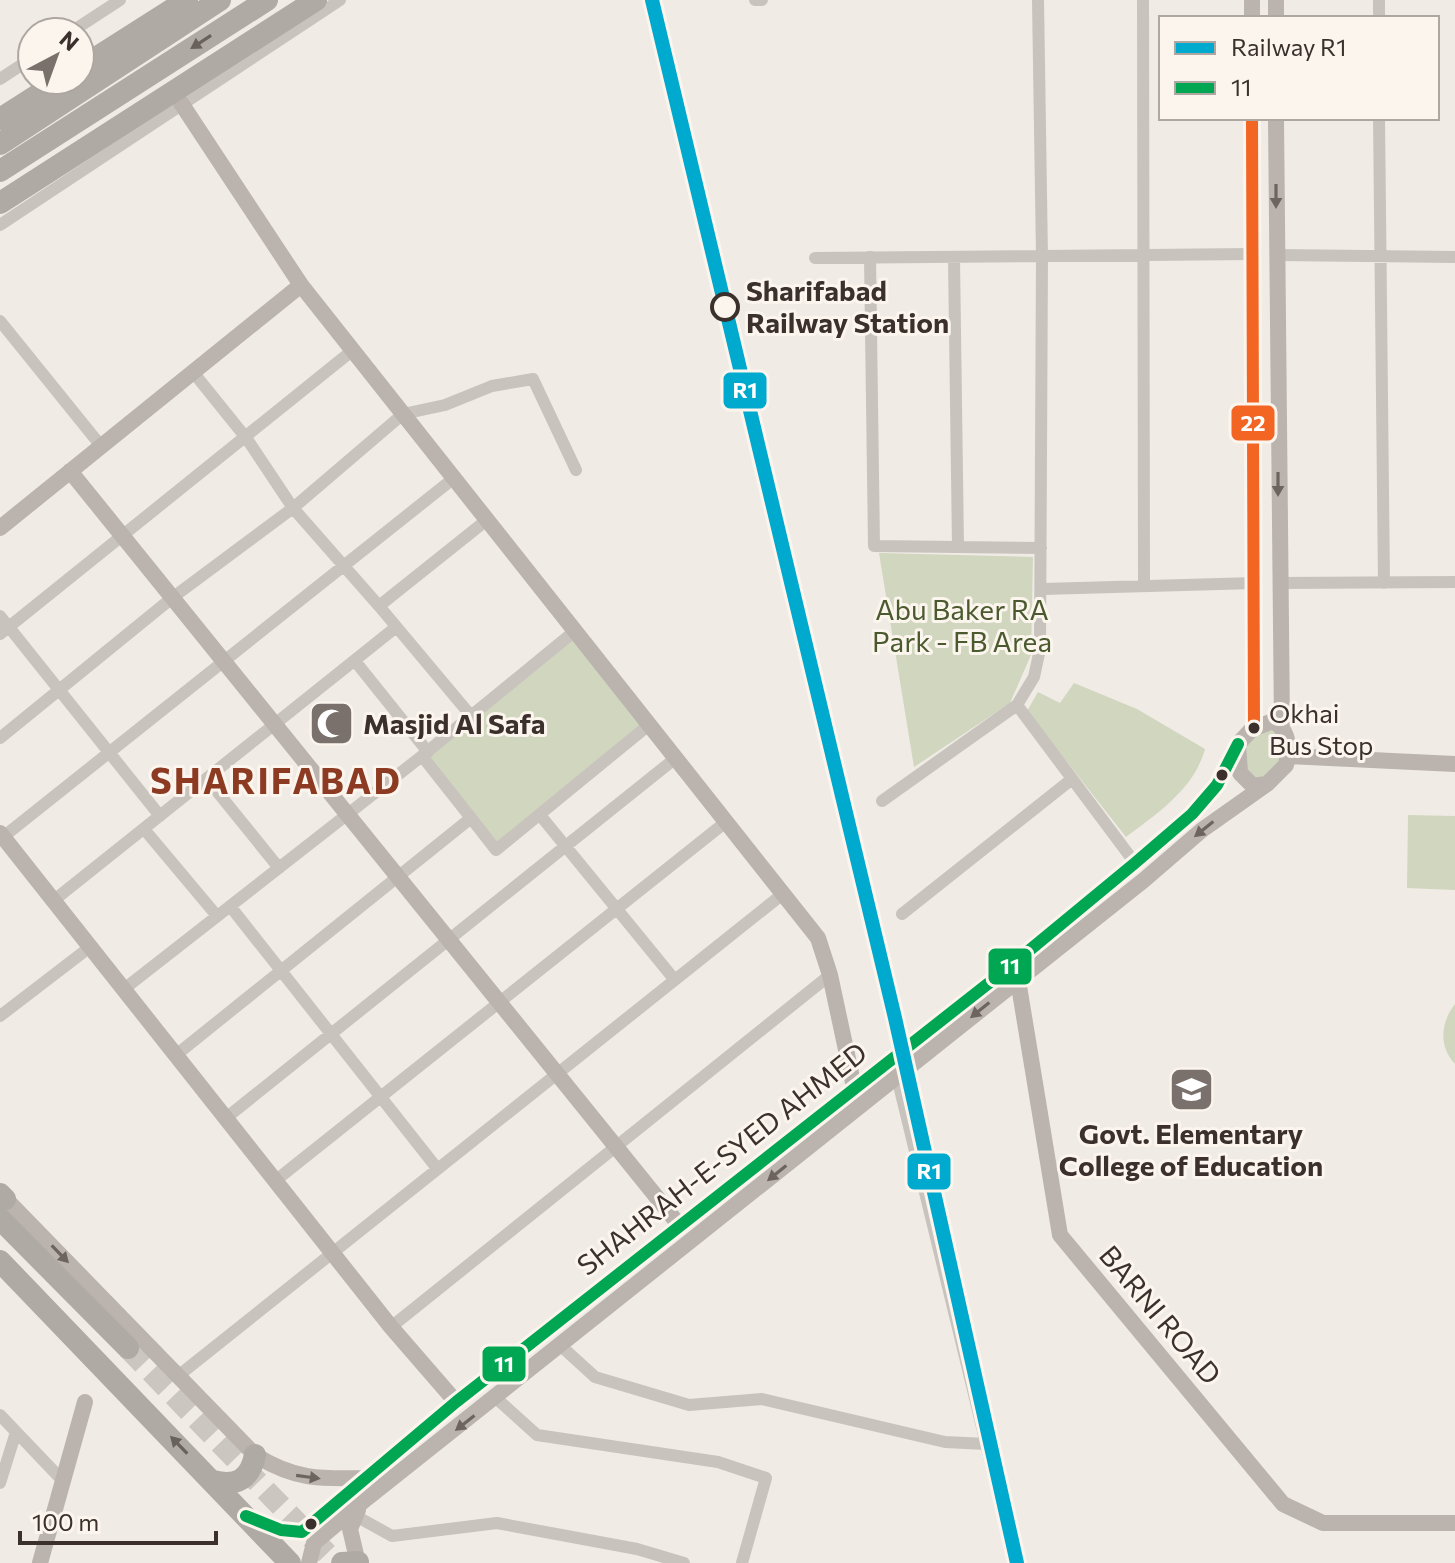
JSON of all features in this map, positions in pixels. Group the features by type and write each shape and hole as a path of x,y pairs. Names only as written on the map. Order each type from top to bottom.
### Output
{"highway":[{"path":"96,58 187,0"},
{"path":"0,144 220,0"},
{"path":"0,171 267,0"},
{"path":"0,203 316,0"},
{"path":"0,119 36,96"},
{"path":"1,1201 128,1348"},
{"path":"0,1261 290,1563"},
{"path":"213,1481 228,1485 242,1481 252,1470 255,1455"},
{"path":"342,1563 358,1563"}],"street":[{"path":"96,16 120,0"},
{"path":"0,225 340,0"},
{"path":"755,0 762,0"},
{"path":"882,801 1017,705 1034,677 1040,649 1043,589 1042,257 1038,0"},
{"path":"1143,0 1144,584"},
{"path":"181,103 301,285 818,938 830,975 854,1087"},
{"path":"1252,120 1254,728"},
{"path":"1276,120 1279,583 1282,726 1288,739 1288,756 1279,775 1267,784 1253,786 1240,773 1238,744 1254,728 1273,721 1282,726"},
{"path":"1379,120 1384,583"},
{"path":"815,258 1253,254"},
{"path":"1277,255 1455,257"},
{"path":"870,257 874,546 1041,548"},
{"path":"954,258 958,547"},
{"path":"0,528 301,285"},
{"path":"0,321 101,446"},
{"path":"4,630 247,439 353,350"},
{"path":"193,372 247,439 293,508 472,717"},
{"path":"0,738 172,598 293,508 403,414 445,405 492,386 533,379 576,470"},
{"path":"70,471 680,1226"},
{"path":"454,478 2,835 391,1327 456,1402"},
{"path":"379,606 488,519"},
{"path":"1279,583 1455,582"},
{"path":"1043,589 1255,583"},
{"path":"0,616 4,630 59,690 160,816"},
{"path":"53,901 395,628"},
{"path":"124,989 472,717 576,630"},
{"path":"355,661 496,850 650,724"},
{"path":"1017,705 1135,863"},
{"name":"SHAHRAH-E-SYED AHMED","path":"309,1563 314,1543 366,1499 897,1077 1192,814 1217,785 1238,744"},
{"path":"1288,756 1455,764"},
{"path":"226,1118 677,757"},
{"path":"207,779 279,868"},
{"path":"902,914 1072,779"},
{"name":"SHAHRAH-E-SYED AHMED","path":"246,1516 281,1530 302,1532 456,1402 885,1062 1013,974 1267,784"},
{"path":"540,815 674,979"},
{"path":"176,1055 471,818"},
{"path":"275,1181 727,821"},
{"path":"144,829 217,916"},
{"path":"178,1376 555,1072 784,893"},
{"path":"230,906 436,1167"},
{"path":"0,1016 90,947"},
{"name":"BARNI ROAD","path":"1013,974 1060,1235 1092,1275 1283,1504 1323,1523 1455,1523"},
{"path":"391,1327 830,975"},
{"path":"885,1062 897,1077 1015,1563"},
{"path":"1,1201 255,1455 277,1469 307,1479 366,1478"},
{"path":"561,1346 595,1377 689,1405 762,1399 945,1442 986,1444"},
{"path":"496,1398 537,1435 718,1462 766,1478 742,1563"},
{"path":"40,1563 85,1402"},
{"path":"0,1415 63,1481"},
{"path":"0,1483 16,1432"},
{"path":"358,1563 350,1529 354,1515 366,1499"},
{"path":"354,1515 392,1536 497,1523 637,1549 684,1563"}],"green space":[{"name":"Abu Baker RA Park - FB Area","path":"879,553 1033,557 1031,655 1010,703 914,767"},
{"path":"575,630 650,724 496,850 422,756"},
{"path":"1074,683 1137,709 1205,749 1184,788 1126,837 1027,711 1038,692 1060,703"},
{"path":"1272,729 1280,732 1280,766 1269,779 1247,778 1242,747 1252,735"},
{"path":"1408,815 1455,816 1455,890 1407,888"},
{"path":"1455,1004 1455,1064 1446,1050 1443,1034"}],"tunnel":[{"path":"128,1348 336,1563"}],"rail line":[{"name":"R1","path":"652,0 895,1018 1017,1563"}],"transit line":[{"name":"22","path":"1252,120 1254,728"},
{"name":"11","path":"246,1516 281,1530 302,1532 456,1402 1008,968 1135,863 1192,814 1217,785 1238,744"}],"place":[{"name":"Sharifabad Railway Station","path":"725,307"},
{"name":"Masjid Al Safa","path":"332,724"},
{"name":"Okhai Bus Stop","path":"1254,728"},
{"name":"Govt. Elementary College of Education","path":"1191,1089"}],"district":[{"name":"SHARIFABAD","path":"276,781"}]}
